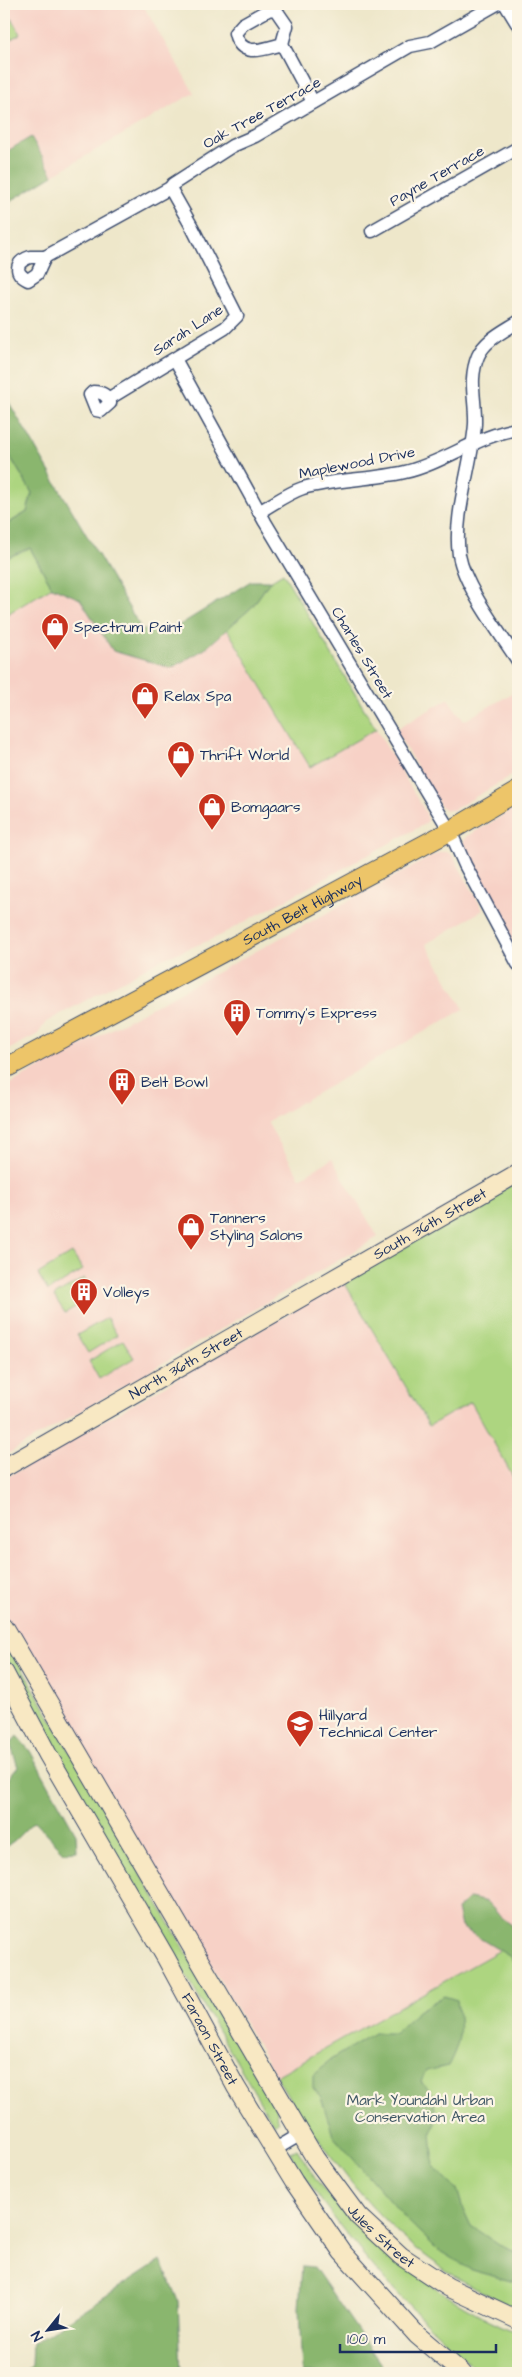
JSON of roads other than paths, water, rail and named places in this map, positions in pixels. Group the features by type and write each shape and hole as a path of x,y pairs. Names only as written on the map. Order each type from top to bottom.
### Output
{"main road":[{"name":"South Belt Highway","path":"4,1069 450,831 518,791"},
{"name":"South 36th Street","path":"367,1259 518,1173"},
{"name":"North 36th Street","path":"4,1468 367,1259"},
{"name":"Faraon Street","path":"4,1626 302,2134"},
{"name":"Faraon Street","path":"4,1672 48,1755 166,1958 236,2087 274,2150 342,2252 417,2335 462,2373"},
{"name":"Jules Street","path":"302,2134 343,2197 358,2216 401,2256 448,2287 518,2320"}],"street":[{"name":"Oak Tree Terrace","path":"46,256 170,188 173,184 232,146 255,136 410,46 430,42 497,4"},
{"path":"507,4 518,22"},
{"path":"282,44 313,102"},
{"name":"Payne Terrace","path":"372,232 518,148"},
{"name":"Sarah Lane","path":"108,399 226,328 237,316 170,188"},
{"path":"518,322 488,342 479,355 473,382 475,422 460,516 460,555 472,589 518,661"},
{"name":"Charles Street","path":"174,359 259,512 450,831 465,865 518,964"},
{"name":"Maplewood Drive","path":"259,512 301,489 338,481 405,472 441,460 471,445 518,428"},
{"path":"274,2150 302,2134"}],"place":[{"name":"Spectrum Paint","path":"55,651"},
{"name":"Relax Spa","path":"145,720"},
{"name":"Thrift World","path":"181,779"},
{"name":"Bomgaars","path":"212,831"},
{"name":"Tommy's Express","path":"237,1037"},
{"name":"Belt Bowl","path":"122,1106"},
{"name":"Tanners Styling Salons","path":"191,1251"},
{"name":"Volleys","path":"84,1316"},
{"name":"Hillyard Technical Center","path":"300,1748"}],"park label":[{"name":"Mark Youndahl Urban Conservation Area","path":"420,2108"}]}
